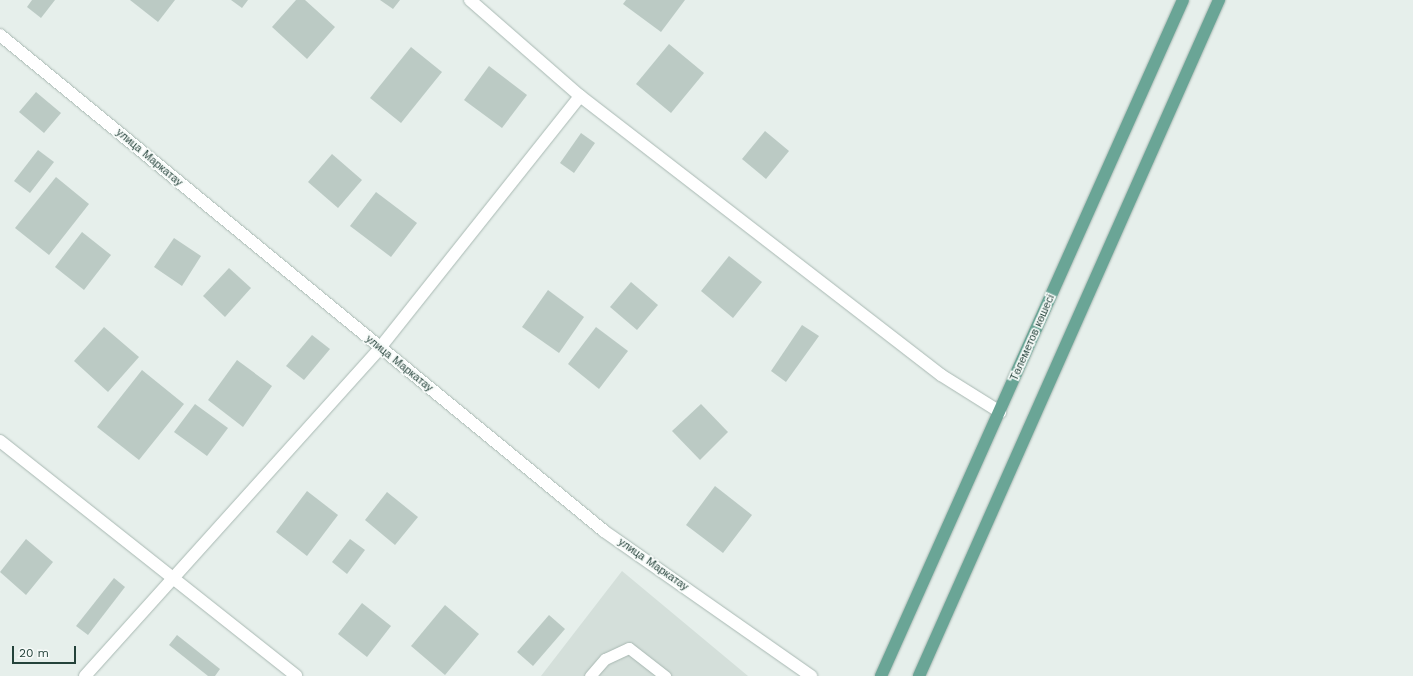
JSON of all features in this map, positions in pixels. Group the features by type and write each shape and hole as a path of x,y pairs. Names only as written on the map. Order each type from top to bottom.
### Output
{"main road":[{"name":"Төлеметов көшесі","path":"881,676 1183,0"},
{"path":"919,676 1219,0"}],"street":[{"path":"470,0 580,96 941,375 1000,412"},
{"name":"улица Маркатау","path":"0,35 379,349 604,532 811,676"},
{"path":"85,676 172,576 379,349 580,96"},
{"path":"0,441 172,576 296,676"}],"lane":[{"path":"590,676 605,659 629,648 666,676"}],"shaded area":[{"path":"622,571 748,676 541,676"}],"building":[{"path":"32,0 55,0 41,18 27,7"},
{"path":"130,0 175,0 158,22"},
{"path":"231,0 248,0 242,8"},
{"path":"296,0 305,0 335,27 307,59 272,27"},
{"path":"380,0 400,0 393,9"},
{"path":"626,0 685,0 661,32 623,4"},
{"path":"669,44 704,73 671,113 636,84"},
{"path":"411,47 442,72 401,123 370,98"},
{"path":"489,66 527,95 502,128 464,100"},
{"path":"36,92 61,113 44,133 19,112"},
{"path":"765,131 789,151 766,179 742,159"},
{"path":"581,133 595,143 574,173 560,163"},
{"path":"38,150 54,162 30,193 14,181"},
{"path":"332,154 362,180 338,208 308,182"},
{"path":"56,177 89,204 49,255 15,228"},
{"path":"376,192 417,223 391,257 350,226"},
{"path":"82,232 111,255 84,290 55,267"},
{"path":"174,238 201,256 182,286 154,267"},
{"path":"729,256 762,282 733,318 701,291"},
{"path":"229,268 251,288 225,317 203,296"},
{"path":"631,282 658,305 637,330 610,307"},
{"path":"548,290 584,317 559,353 522,327"},
{"path":"802,325 819,336 786,382 771,371"},
{"path":"104,327 139,357 108,392 74,361"},
{"path":"596,327 628,351 599,389 568,364"},
{"path":"312,335 330,349 304,380 286,366"},
{"path":"237,360 272,386 243,427 208,400"},
{"path":"142,370 184,404 139,460 97,427"},
{"path":"195,404 228,428 207,456 174,432"},
{"path":"701,404 728,432 700,460 672,431"},
{"path":"715,486 752,515 723,553 686,525"},
{"path":"307,491 338,515 307,556 276,532"},
{"path":"387,492 418,517 395,545 365,520"},
{"path":"26,539 53,562 26,595 0,572"},
{"path":"350,539 365,550 347,574 332,562"},
{"path":"114,578 125,587 88,635 76,626"},
{"path":"362,603 391,626 367,657 338,634"},
{"path":"445,605 479,634 445,675 411,646"},
{"path":"549,615 565,629 533,666 517,652"},
{"path":"177,635 220,669 215,676 208,676 169,645"}]}
